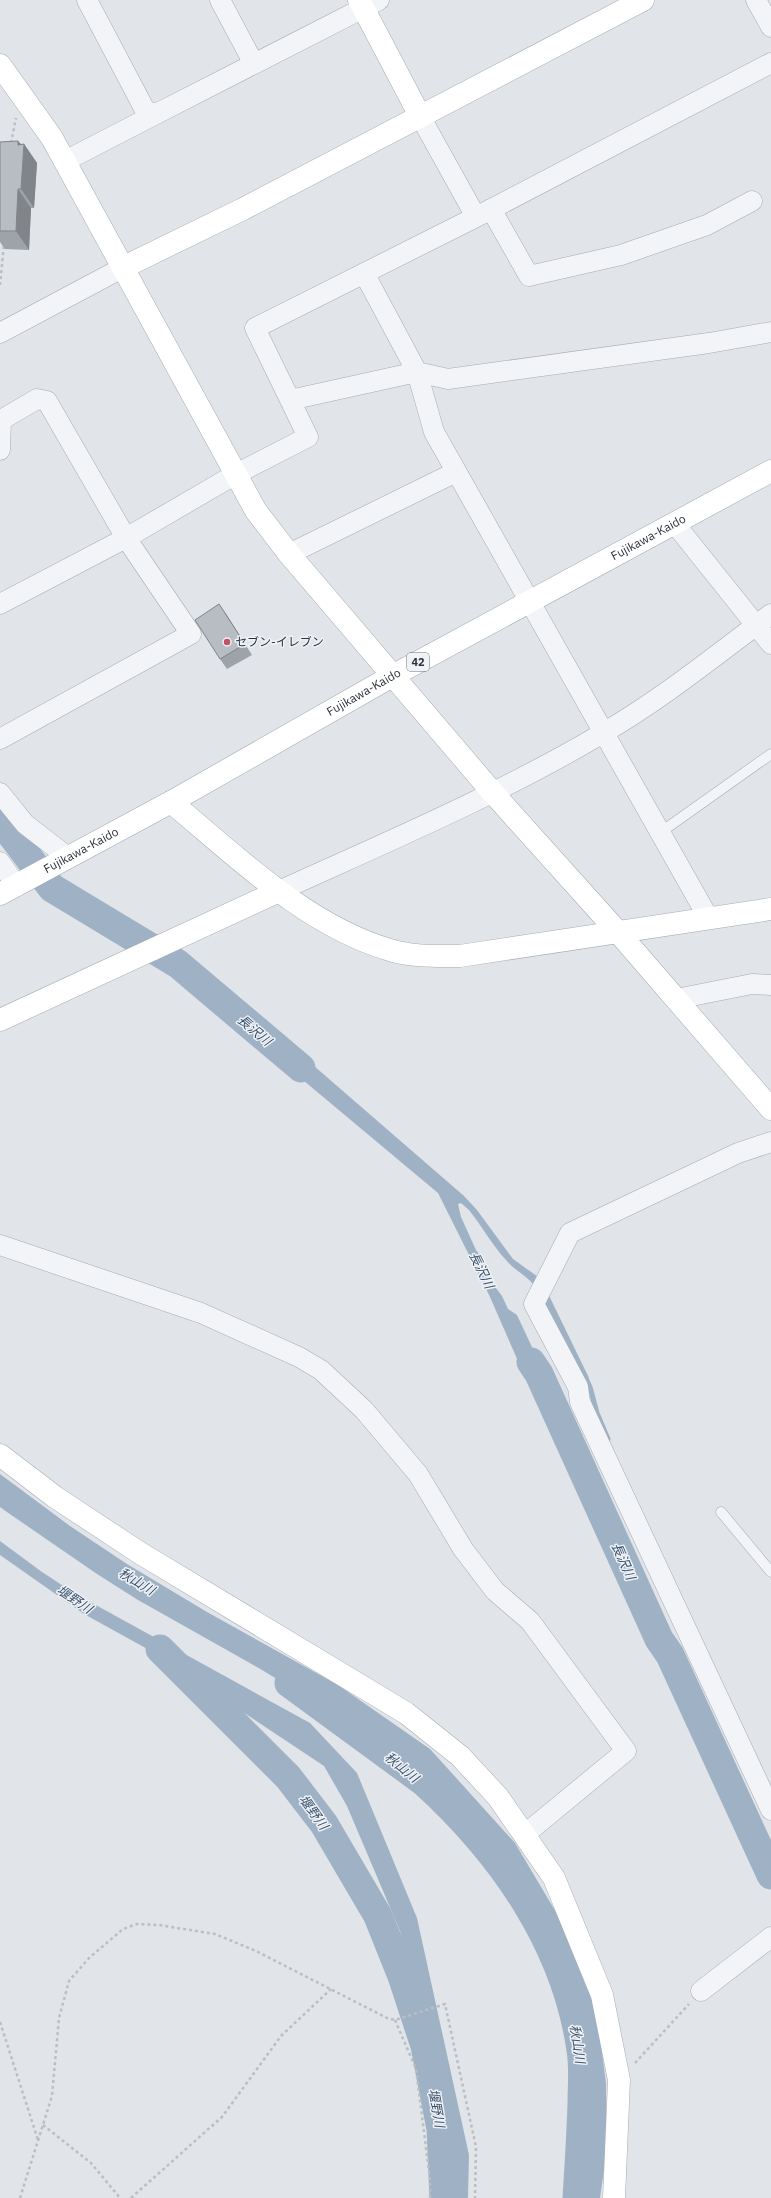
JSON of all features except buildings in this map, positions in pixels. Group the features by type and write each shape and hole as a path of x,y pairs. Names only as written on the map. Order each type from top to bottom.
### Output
{"street":[{"path":"87,0 146,112 158,113"},
{"path":"220,0 254,64"},
{"path":"0,333 124,267 243,209 643,0"},
{"path":"756,0 771,27"},
{"path":"65,161 254,64 367,3 420,116 483,213 529,276 621,255 707,225 752,201"},
{"path":"0,604 126,538 236,474 308,437 256,328 483,213 771,63"},
{"path":"3,68 52,138 124,267 256,511 289,554 394,675 493,793 676,999 771,1109"},
{"path":"364,273 418,372 434,432 709,918"},
{"path":"290,400 418,372 448,379 709,343 771,332"},
{"path":"0,450 1,420 37,399 47,401 126,538 192,634 0,738"},
{"name":"Fujikawa-Kaido","path":"12,888 171,802 394,675 771,471"},
{"path":"289,554 456,472"},
{"path":"674,524 763,620 771,644"},
{"path":"0,1020 528,776 605,732 659,696 763,620"},
{"path":"0,793 24,824 68,858"},
{"path":"171,802 303,909 344,934 391,951 428,956 460,956 771,909"},
{"path":"0,862 12,888"},
{"path":"676,999 752,984 771,985"},
{"path":"771,1142 738,1154 570,1233 534,1304 578,1386 580,1402 771,1810"},
{"path":"0,1245 201,1313 299,1357 321,1370 364,1410 418,1474 463,1549 494,1591 530,1621 626,1751 524,1834"},
{"path":"0,1455 56,1496 140,1553 406,1713 460,1756 498,1797 554,1878 602,1995 619,2080 614,2198"},
{"path":"701,1991 771,1937"}],"lane":[{"path":"661,832 771,754"},
{"path":"721,1512 771,1572"}],"path":[{"path":"10,147 22,95"},
{"path":"0,285 4,239"},
{"path":"20,2198 52,2096 59,2018 69,1981 89,1958 123,1929 137,1924 144,1924 215,1934 256,1951 387,2018 395,2020 445,2004 476,2147 475,2198"},
{"path":"131,2198 222,2117 281,2036 331,1989"},
{"path":"619,2080 701,1991"},
{"path":"395,2020 416,2069 430,2179 430,2198"},
{"path":"0,2022 1,2031 38,2140"},
{"path":"43,2125 91,2163 120,2198"}],"water":[{"path":"276,1033 464,1196 477,1210 513,1259 541,1279 589,1378 584,1380 535,1286 509,1264 469,1210 461,1203 458,1204 461,1217 476,1250 489,1269 493,1284 502,1296 508,1309 517,1315 554,1394 544,1398 528,1371 521,1368 490,1297 438,1193 267,1050"},
{"path":"0,1474 70,1526 127,1564 207,1612 338,1685 430,1749 515,1843 563,1924 594,1991 606,2083 607,2149 600,2198 576,2198 590,2092 579,2000 548,1931 502,1853 405,1756 262,1670 138,1600 97,1574 0,1507"},
{"path":"0,1541 42,1572 74,1593 310,1723 357,1773 417,1918 469,2155 468,2198 449,2198 449,2180 442,2107 419,1999 400,1931 347,1806 324,1766 151,1651 84,1614 0,1555"}],"waterway":[{"name":"長沢川","path":"0,820 52,888 178,964 301,1068"},
{"name":"長沢川","path":"531,1362 539,1374 659,1639 670,1655 771,1875"},
{"path":"584,1374 590,1387 597,1413 608,1439"},
{"name":"堰野川","path":"160,1649 288,1777 324,1824 378,1916 402,1976 425,2046 441,2129 444,2198"},
{"name":"秋山川","path":"289,1683 424,1782 453,1810 479,1839 504,1870 526,1903 545,1937 561,1973 573,2011 581,2050 583,2071 581,2140 577,2198"}],"place":[{"name":"セブン-イレブン","path":"227,642"}]}
